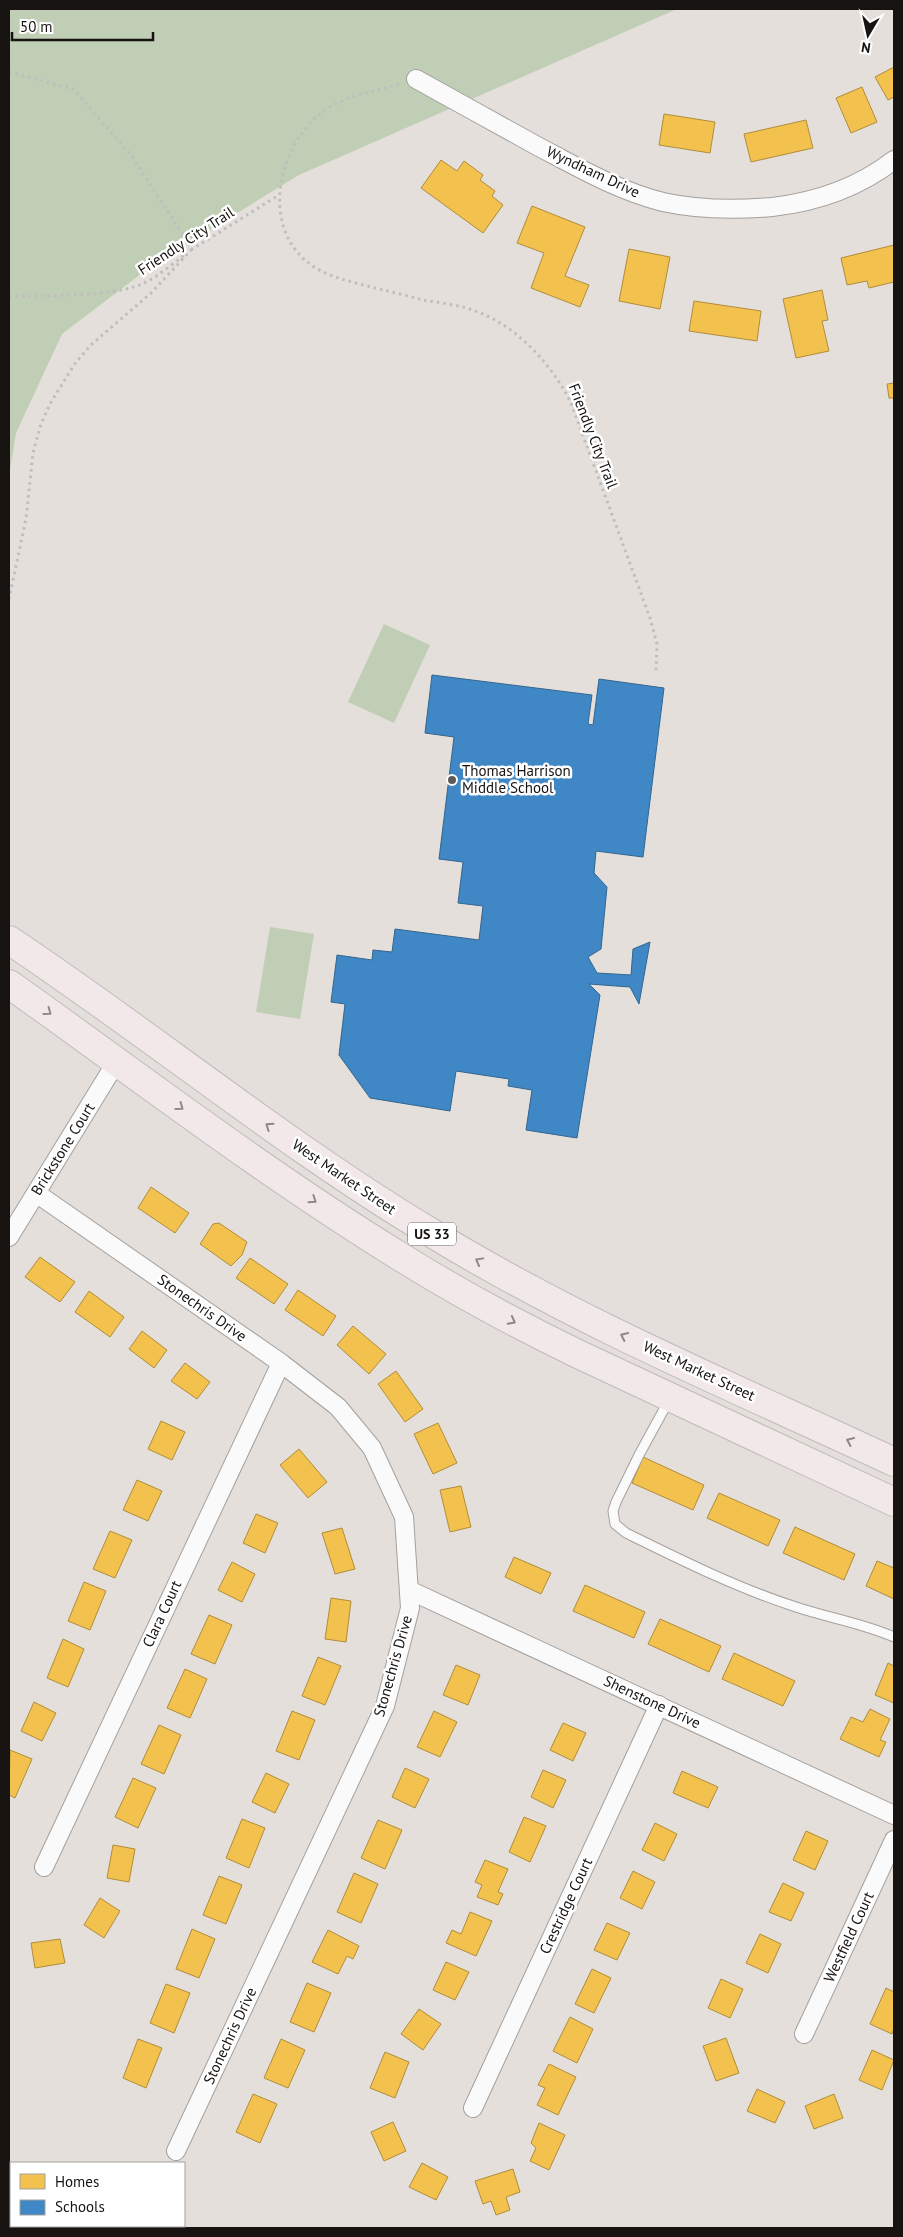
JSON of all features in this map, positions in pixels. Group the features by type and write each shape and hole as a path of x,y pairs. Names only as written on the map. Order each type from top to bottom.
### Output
{"main road":[{"name":"West Market Street","path":"9,940 306,1152 445,1241 581,1316 894,1462"},
{"name":"US 33","path":"9,984 249,1156 395,1254 527,1329 894,1502"}],"street":[{"name":"Wyndham Drive","path":"416,79 608,183 663,202 693,207 724,209 792,205 850,186 894,160"},
{"name":"Brickstone Court","path":"9,1237 117,1061"},
{"name":"Stonechris Drive","path":"36,1193 280,1363 338,1407 372,1448 404,1517 410,1608 384,1706 176,2151"},
{"name":"Clara Court","path":"44,1867 280,1363"},
{"name":"Shenstone Drive","path":"409,1590 894,1814"},
{"name":"Crestridge Court","path":"472,2108 659,1705"},
{"name":"Westfield Court","path":"804,2034 894,1840"}],"lane":[{"path":"670,1398 616,1502 613,1511 615,1524 626,1533 742,1587 795,1607 861,1624 894,1637"}],"path":[{"path":"9,72 73,89 131,155 192,249 151,293 92,344 71,370 51,402 41,424 33,452 26,519 9,599"},
{"name":"Friendly City Trail","path":"416,79 343,100 311,121 297,138 287,157 282,173 280,195 282,216 292,243 301,256 314,266 343,280 482,313 528,346 554,371 571,403 650,618 657,644 656,671"},
{"name":"Friendly City Trail","path":"9,296 94,293 141,285 192,249 280,195"}],"green space":[{"path":"9,9 677,9 299,175 154,264 62,334 16,433 9,476"},
{"path":"384,624 430,645 394,723 348,702"},
{"path":"270,927 314,934 300,1019 256,1012"}],"building: Homes":[{"path":"894,67 894,97 888,100 875,77"},
{"path":"862,87 877,122 851,133 836,98"},
{"path":"664,114 715,122 710,153 659,145"},
{"path":"806,120 813,148 751,162 744,134"},
{"path":"441,160 457,171 464,161 483,175 480,180 495,191 492,196 503,205 483,233 421,188"},
{"path":"532,206 585,227 565,276 589,285 580,307 531,288 544,253 517,243"},
{"path":"894,245 894,282 869,288 867,281 847,285 841,258"},
{"path":"629,249 670,257 660,309 619,301"},
{"path":"822,290 828,320 822,321 829,351 796,358 783,299"},
{"path":"694,301 761,311 757,341 689,331"},
{"path":"894,383 894,398 889,398 887,384"},
{"path":"151,1187 189,1213 175,1233 138,1208"},
{"path":"219,1223 247,1242 242,1255 231,1266 200,1244 213,1224"},
{"path":"40,1257 75,1282 60,1302 25,1277"},
{"path":"250,1258 288,1284 274,1304 236,1278"},
{"path":"298,1290 336,1316 323,1336 285,1310"},
{"path":"89,1291 124,1317 110,1337 75,1312"},
{"path":"353,1326 386,1354 369,1374 337,1345"},
{"path":"142,1331 167,1350 154,1368 129,1349"},
{"path":"185,1363 210,1382 197,1399 171,1381"},
{"path":"396,1371 423,1409 405,1422 378,1384"},
{"path":"161,1421 185,1432 172,1460 148,1449"},
{"path":"438,1423 457,1463 433,1474 414,1434"},
{"path":"299,1449 327,1482 308,1498 280,1465"},
{"path":"643,1457 704,1485 693,1510 632,1483"},
{"path":"137,1480 162,1491 148,1521 123,1510"},
{"path":"461,1486 471,1527 450,1532 440,1490"},
{"path":"719,1493 780,1520 768,1546 707,1518"},
{"path":"256,1514 278,1523 265,1553 243,1543"},
{"path":"795,1527 855,1554 844,1580 783,1553"},
{"path":"342,1528 355,1569 335,1574 322,1533"},
{"path":"110,1531 132,1540 115,1578 93,1569"},
{"path":"514,1557 551,1573 541,1594 505,1577"},
{"path":"877,1561 894,1568 894,1599 866,1586"},
{"path":"232,1562 255,1574 242,1602 218,1590"},
{"path":"84,1582 106,1591 90,1630 68,1621"},
{"path":"585,1585 645,1612 634,1638 573,1611"},
{"path":"331,1598 351,1601 346,1642 325,1639"},
{"path":"209,1615 232,1625 215,1664 191,1654"},
{"path":"660,1619 721,1646 709,1672 648,1644"},
{"path":"63,1639 84,1649 68,1687 47,1678"},
{"path":"734,1653 795,1681 783,1706 722,1679"},
{"path":"318,1657 341,1666 325,1705 302,1696"},
{"path":"888,1663 894,1666 894,1703 875,1695"},
{"path":"456,1665 480,1675 468,1705 443,1695"},
{"path":"185,1669 207,1679 190,1718 167,1708"},
{"path":"34,1702 56,1713 42,1741 21,1731"},
{"path":"870,1709 890,1719 880,1740 886,1742 879,1757 840,1739 851,1717 863,1722"},
{"path":"292,1711 315,1720 299,1760 276,1751"},
{"path":"434,1711 457,1722 440,1757 417,1747"},
{"path":"563,1723 586,1733 573,1761 550,1750"},
{"path":"159,1725 181,1735 164,1774 141,1764"},
{"path":"10,1750 32,1759 15,1798 9,1795"},
{"path":"405,1768 429,1779 415,1808 392,1797"},
{"path":"543,1770 566,1780 553,1808 531,1797"},
{"path":"682,1771 718,1787 708,1808 673,1793"},
{"path":"266,1773 289,1784 275,1813 252,1802"},
{"path":"133,1778 156,1788 138,1828 115,1817"},
{"path":"524,1817 546,1826 530,1862 509,1852"},
{"path":"242,1819 265,1828 249,1868 226,1858"},
{"path":"378,1820 402,1830 385,1869 361,1858"},
{"path":"655,1823 677,1834 664,1861 642,1850"},
{"path":"806,1831 828,1841 815,1870 793,1860"},
{"path":"113,1845 135,1849 129,1882 107,1878"},
{"path":"485,1860 508,1869 498,1892 503,1894 498,1905 477,1897 482,1885 475,1882"},
{"path":"633,1871 655,1882 642,1909 620,1898"},
{"path":"354,1873 378,1884 361,1923 337,1912"},
{"path":"219,1876 242,1885 226,1924 203,1915"},
{"path":"783,1883 804,1893 791,1921 769,1912"},
{"path":"100,1898 120,1911 104,1938 84,1925"},
{"path":"470,1912 492,1921 476,1956 446,1943 452,1930 461,1934"},
{"path":"607,1923 630,1933 617,1960 594,1950"},
{"path":"192,1929 215,1939 199,1978 176,1969"},
{"path":"328,1930 359,1946 353,1959 347,1956 338,1974 312,1962"},
{"path":"760,1934 781,1944 768,1973 746,1963"},
{"path":"60,1939 65,1963 35,1968 31,1943"},
{"path":"446,1962 469,1972 455,2000 433,1990"},
{"path":"592,1969 611,1978 594,2013 575,2004"},
{"path":"721,1979 743,1989 730,2018 708,2008"},
{"path":"307,1983 331,1993 314,2032 290,2022"},
{"path":"166,1984 190,1993 174,2033 150,2023"},
{"path":"886,1988 894,1992 894,2028 892,2034 870,2024"},
{"path":"419,2009 441,2024 423,2050 401,2034"},
{"path":"570,2017 593,2029 577,2063 553,2051"},
{"path":"726,2038 739,2073 716,2081 703,2046"},
{"path":"138,2039 162,2048 146,2088 123,2078"},
{"path":"281,2039 305,2050 288,2088 264,2078"},
{"path":"872,2050 894,2060 882,2090 859,2080"},
{"path":"385,2052 409,2062 395,2098 370,2088"},
{"path":"549,2064 576,2077 558,2115 537,2105 545,2088 538,2085"},
{"path":"757,2089 785,2102 775,2123 747,2111"},
{"path":"253,2094 277,2104 260,2143 236,2132"},
{"path":"834,2094 843,2118 814,2129 805,2106"},
{"path":"393,2122 406,2151 384,2161 371,2132"},
{"path":"539,2123 565,2135 549,2170 530,2161 536,2148 531,2143"},
{"path":"422,2163 448,2177 436,2200 409,2187"},
{"path":"513,2169 520,2192 506,2197 510,2210 496,2215 491,2201 483,2204 475,2181"}],"building: Schools":[{"path":"432,675 592,695 588,724 593,725 599,679 664,688 643,857 596,851 594,873 607,887 601,949 588,957 597,973 631,975 633,949 650,942 639,1004 630,987 589,984 600,995 577,1138 526,1130 532,1090 508,1086 509,1079 456,1071 450,1111 370,1098 339,1055 345,1004 331,1002 337,955 372,960 373,950 392,952 395,929 479,940 483,906 458,903 463,862 439,859 454,737 425,733"}],"place":[{"name":"Thomas Harrison Middle School","path":"452,780"}]}
